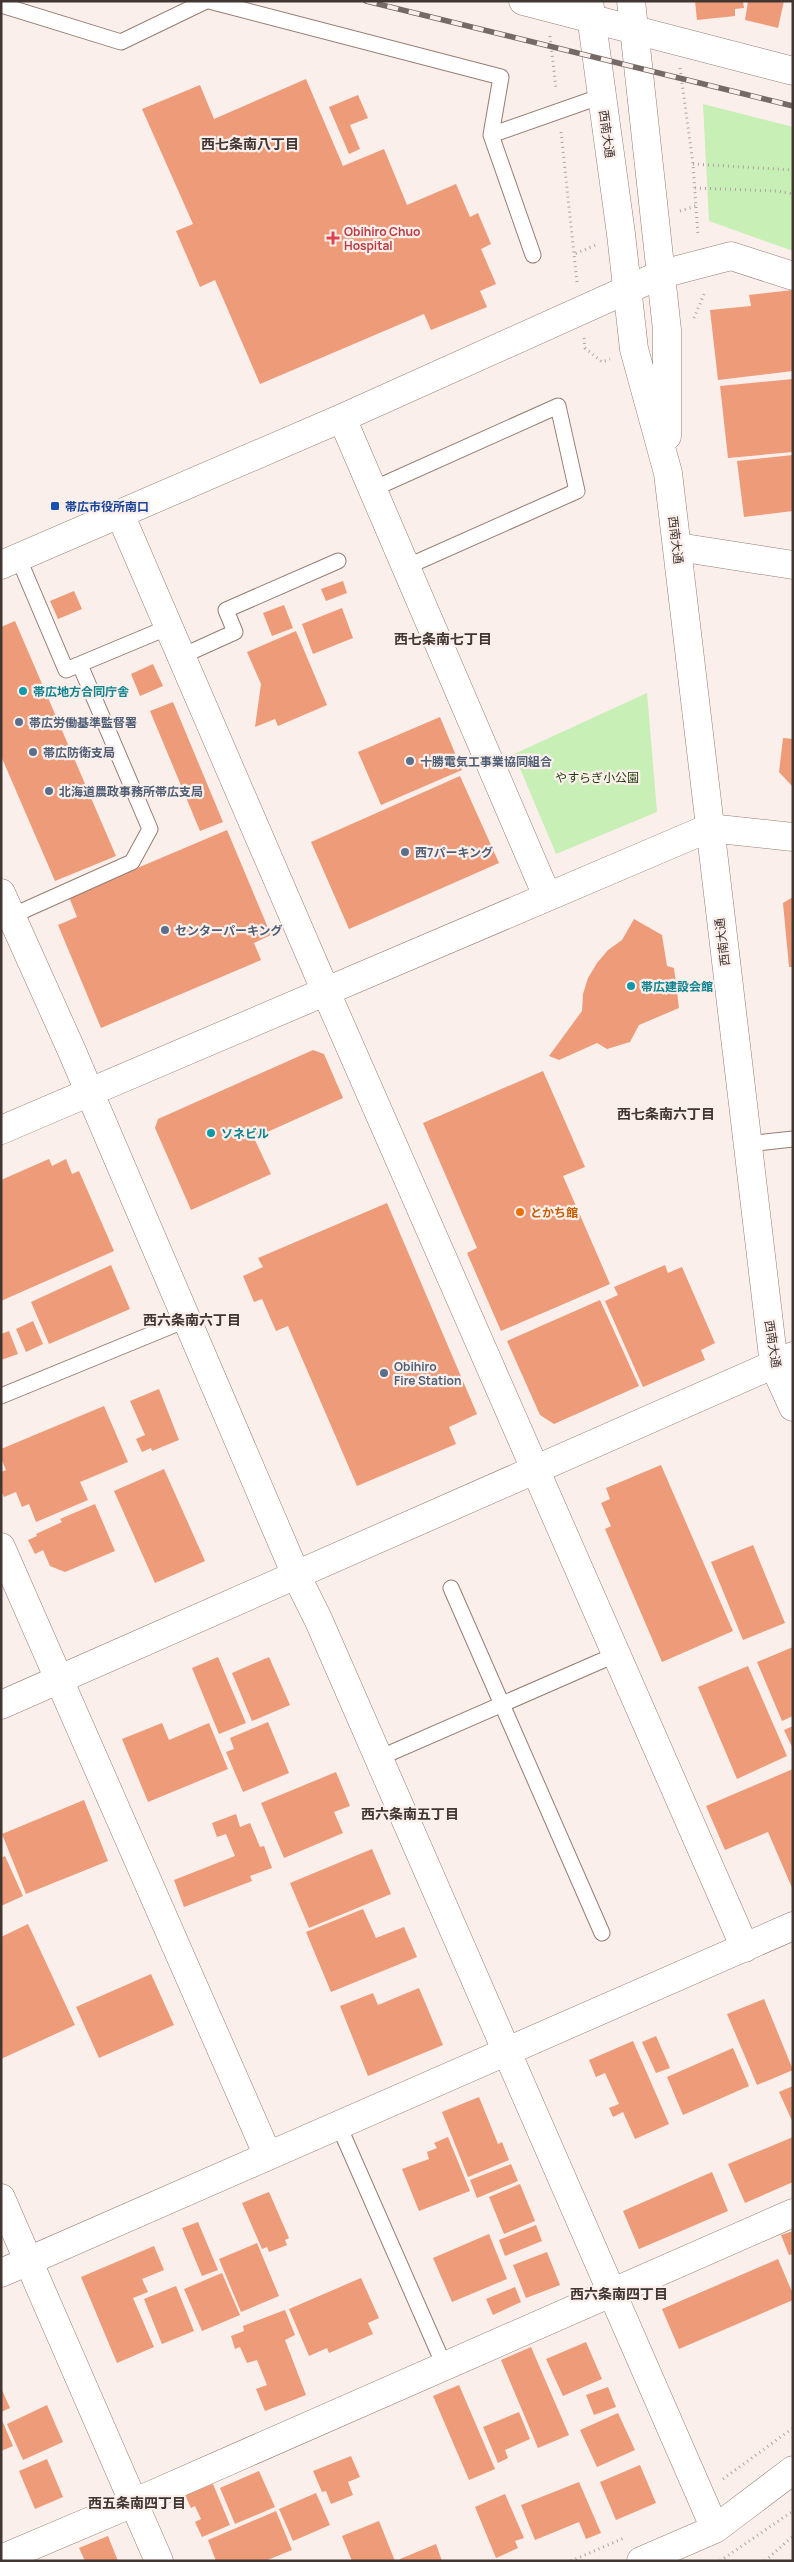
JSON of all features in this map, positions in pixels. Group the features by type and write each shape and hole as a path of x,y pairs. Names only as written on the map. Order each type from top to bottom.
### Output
{"street":[{"path":"523,1 590,11 634,28 793,71"},
{"name":"西南大通","path":"631,1 667,330 668,473 747,1144 783,1361 793,1407"},
{"name":"西南大通","path":"590,11 628,288 634,349 668,473"},
{"path":"10,561 342,418 662,274 700,262 730,256 793,276"},
{"path":"342,418 547,896"},
{"path":"120,514 326,992 745,1948"},
{"path":"678,547 793,564"},
{"path":"1,1130 709,828 793,837"},
{"path":"5,910 88,1092 296,1575 508,2050 610,2292 715,2529"},
{"path":"1,1705 536,1468 783,1361"},
{"path":"1,1547 268,2156"},
{"path":"1,2273 793,1926"},
{"path":"1,2198 159,2561"},
{"path":"1,2559 133,2503 793,2213"},
{"path":"641,2561 715,2529 793,2470"}],"lane":[{"path":"1,5 121,42 207,1 501,77 491,135 533,255"},
{"path":"491,135 602,96"},
{"path":"373,489 558,406 577,491 406,567"},
{"path":"10,561 66,670 169,627"},
{"path":"182,656 236,632 226,610 338,562"},
{"path":"5,910 132,862 150,829 80,665"},
{"path":"747,1144 793,1139"},
{"path":"1,1396 186,1320"},
{"path":"451,1588 602,1933"},
{"path":"379,1758 617,1654"},
{"path":"339,2126 444,2365"}],"path":[{"path":"677,40 693,164 700,262"},
{"path":"693,164 793,170"},
{"path":"695,188 777,191 793,194"},
{"path":"720,2561 793,2511"},
{"path":"765,2561 793,2536"}],"green space":[{"path":"703,104 793,127 793,251 709,221"},
{"name":"やすらぎ小公園","path":"647,693 657,812 556,854 514,754"}],"building":[{"path":"695,1 743,1 744,8 735,9 735,16 697,20"},
{"path":"748,1 784,1 778,28 745,20"},
{"name":"Obihiro Chuo Hospital","path":"306,79 343,166 384,149 407,205 456,184 470,217 478,213 491,244 481,249 496,284 480,291 487,307 431,330 424,314 260,384 215,280 200,287 176,231 193,224 142,109 200,85 214,119"},
{"path":"358,95 368,118 350,125 360,149 349,154 329,107"},
{"path":"793,290 793,371 718,380 710,310 751,306 749,295"},
{"path":"793,379 793,452 728,458 720,386"},
{"path":"793,455 793,511 744,517 737,461"},
{"path":"343,581 347,593 326,601 321,589"},
{"path":"74,591 82,609 58,619 50,601"},
{"path":"284,605 293,628 272,636 263,613"},
{"path":"342,608 353,638 313,654 302,624"},
{"name":"帯広地方合同庁舎","path":"15,621 116,856 55,881 1,756 1,627"},
{"path":"296,631 327,705 278,726 275,719 255,727 261,684 247,652"},
{"path":"153,664 163,686 140,696 131,674"},
{"path":"173,702 223,822 200,831 150,711"},
{"name":"十勝電気工事業協同組合","path":"440,717 462,770 381,805 358,752"},
{"path":"783,738 793,739 793,787 779,772"},
{"name":"西7パーキング","path":"460,776 499,863 349,929 311,842"},
{"name":"センターパーキング","path":"227,830 271,935 254,943 261,960 101,1028 58,925 77,917 69,897"},
{"path":"793,897 793,967 789,967 783,903"},
{"name":"帯広建設会館","path":"634,919 662,935 667,966 674,968 679,1008 639,1025 630,1042 607,1049 597,1043 559,1060 549,1056 582,1011 583,994 588,978 597,963 608,950 622,940"},
{"name":"ソネビル","path":"313,1050 324,1054 343,1098 254,1138 271,1174 191,1210 155,1128 158,1119"},
{"name":"とかち館","path":"543,1071 585,1167 563,1176 610,1284 501,1331 467,1253 477,1248 423,1123"},
{"path":"49,1159 52,1166 66,1159 72,1174 79,1171 114,1251 1,1301 1,1180"},
{"name":"Obihiro Fire Station","path":"387,1203 477,1414 449,1427 456,1444 357,1486 288,1326 276,1331 262,1299 254,1302 243,1276 263,1267 258,1258"},
{"path":"111,1265 130,1309 49,1344 31,1302"},
{"path":"665,1265 668,1273 682,1267 715,1343 701,1350 705,1360 643,1387 605,1301 618,1295 614,1287"},
{"path":"600,1300 639,1386 554,1424 540,1415 507,1341"},
{"path":"33,1321 43,1344 26,1352 16,1329"},
{"path":"9,1331 18,1354 1,1360 1,1334"},
{"path":"159,1389 179,1440 152,1451 151,1448 142,1452 136,1439 145,1435 130,1401"},
{"path":"104,1406 128,1462 80,1482 88,1500 36,1522 29,1504 22,1507 16,1492 4,1497 1,1490 1,1472 6,1470 1,1458 1,1449"},
{"path":"661,1465 733,1631 662,1662 605,1529 611,1526 601,1503 610,1499 606,1488"},
{"path":"164,1469 205,1561 155,1583 114,1491"},
{"path":"95,1504 115,1551 65,1572 50,1566 43,1550 35,1554 28,1540 37,1536 36,1534 62,1522 60,1519"},
{"path":"753,1545 785,1623 743,1640 711,1562"},
{"path":"793,1647 793,1716 782,1721 757,1662"},
{"path":"218,1657 246,1723 219,1734 192,1668"},
{"path":"269,1657 290,1705 252,1721 232,1673"},
{"path":"748,1666 787,1756 737,1779 698,1687"},
{"path":"268,1722 289,1773 243,1792 226,1752 234,1749 230,1738"},
{"path":"162,1723 169,1740 209,1723 228,1769 148,1802 122,1739"},
{"path":"793,1726 793,1749 784,1730"},
{"path":"793,1769 793,1890 768,1832 725,1850 706,1806"},
{"path":"336,1772 350,1806 334,1812 343,1833 284,1858 261,1803"},
{"path":"84,1800 108,1861 26,1894 2,1834"},
{"path":"236,1814 240,1827 250,1823 260,1847 264,1846 272,1868 250,1876 252,1881 184,1907 174,1880 235,1856 226,1834 217,1837 212,1823"},
{"path":"372,1849 391,1894 309,1928 290,1883"},
{"path":"5,1856 23,1896 1,1906 1,1858"},
{"path":"363,1909 376,1938 404,1927 417,1957 331,1992 306,1932"},
{"path":"28,1924 75,2025 1,2059 1,1937"},
{"path":"151,1974 174,2025 99,2058 76,2007"},
{"path":"419,1988 443,2045 368,2076 340,2006 373,1993 378,2005"},
{"path":"764,1999 793,2070 757,2085 727,2014"},
{"path":"656,2036 670,2068 656,2073 642,2042"},
{"path":"633,2041 669,2124 635,2139 623,2112 613,2117 609,2108 619,2104 605,2073 596,2077 589,2060"},
{"path":"733,2048 749,2086 683,2115 667,2077"},
{"path":"793,2086 793,2123 779,2092"},
{"path":"479,2097 498,2144 502,2142 509,2160 468,2177 442,2112"},
{"path":"448,2137 470,2191 419,2211 402,2169 429,2159 427,2152 437,2148 434,2143"},
{"path":"793,2137 793,2182 745,2203 728,2164"},
{"path":"511,2164 518,2181 477,2198 470,2180"},
{"path":"712,2172 728,2211 639,2249 623,2211"},
{"path":"520,2184 535,2221 504,2234 489,2197"},
{"path":"269,2192 289,2238 285,2240 287,2245 269,2252 267,2247 262,2249 242,2203"},
{"path":"198,2222 218,2270 202,2276 182,2228"},
{"path":"536,2225 542,2241 505,2256 499,2240"},
{"path":"793,2231 793,2254 789,2255 781,2235"},
{"path":"489,2234 507,2279 452,2302 433,2258"},
{"path":"257,2243 279,2296 241,2312 219,2259"},
{"path":"154,2246 164,2270 142,2279 148,2292 133,2298 154,2347 117,2363 81,2277"},
{"path":"547,2252 560,2285 526,2298 513,2265"},
{"path":"778,2259 793,2294 793,2300 679,2349 662,2309"},
{"path":"222,2273 240,2315 202,2331 184,2289"},
{"path":"361,2278 379,2318 368,2323 373,2334 329,2353 327,2348 309,2356 289,2309"},
{"path":"176,2286 194,2331 162,2344 144,2299"},
{"path":"515,2287 521,2302 493,2315 486,2299"},
{"path":"285,2310 295,2335 285,2340 306,2395 265,2411 256,2389 267,2385 257,2360 247,2363 240,2347 235,2349 231,2336 244,2331 243,2326"},
{"path":"586,2342 602,2379 563,2396 546,2359"},
{"path":"531,2347 569,2435 538,2448 501,2360"},
{"path":"459,2385 495,2469 469,2480 433,2396"},
{"path":"608,2387 616,2407 594,2415 586,2395"},
{"path":"1,2388 10,2408 1,2412"},
{"path":"47,2405 63,2442 23,2460 7,2424"},
{"path":"519,2412 530,2439 505,2450 508,2458 498,2463 483,2427"},
{"path":"618,2413 635,2450 597,2467 580,2430"},
{"path":"1,2418 13,2446 1,2451"},
{"path":"351,2456 360,2477 348,2482 353,2495 331,2504 326,2491 322,2492 313,2471"},
{"path":"47,2459 63,2497 35,2509 19,2471"},
{"path":"640,2465 656,2503 616,2520 600,2482"},
{"path":"259,2471 275,2507 235,2524 220,2488"},
{"path":"579,2482 601,2533 586,2539 579,2522 535,2540 521,2505"},
{"path":"213,2484 230,2525 202,2537 195,2522 201,2519 195,2506 191,2508 185,2495"},
{"path":"316,2493 330,2525 293,2541 279,2509"},
{"path":"505,2494 524,2538 515,2541 518,2548 496,2558 475,2507"},
{"path":"276,2511 292,2550 265,2561 216,2561 208,2540"},
{"path":"379,2521 395,2561 352,2561 342,2536"},
{"path":"108,2536 118,2561 85,2561 79,2548"},
{"path":"436,2544 442,2561 400,2561 400,2559"}],"railway":[{"path":"366,1 793,106"}],"place":[{"name":"Obihiro Chuo Hospital","path":"333,238"},
{"name":"帯広市役所南口","path":"55,506"},
{"name":"帯広地方合同庁舎","path":"23,691"},
{"name":"帯広労働基準監督署","path":"19,722"},
{"name":"帯広防衛支局","path":"33,752"},
{"name":"十勝電気工事業協同組合","path":"410,761"},
{"name":"北海道農政事務所帯広支局","path":"49,791"},
{"name":"西7パーキング","path":"405,852"},
{"name":"センターパーキング","path":"165,930"},
{"name":"帯広建設会館","path":"631,986"},
{"name":"ソネビル","path":"211,1133"},
{"name":"とかち館","path":"520,1212"},
{"name":"Obihiro Fire Station","path":"384,1373"}],"district":[{"name":"西七条南八丁目","path":"250,143"},
{"name":"西七条南七丁目","path":"443,638"},
{"name":"西七条南六丁目","path":"666,1113"},
{"name":"西六条南六丁目","path":"192,1319"},
{"name":"西六条南五丁目","path":"410,1813"},
{"name":"西六条南四丁目","path":"619,2293"},
{"name":"西五条南四丁目","path":"137,2502"}]}
